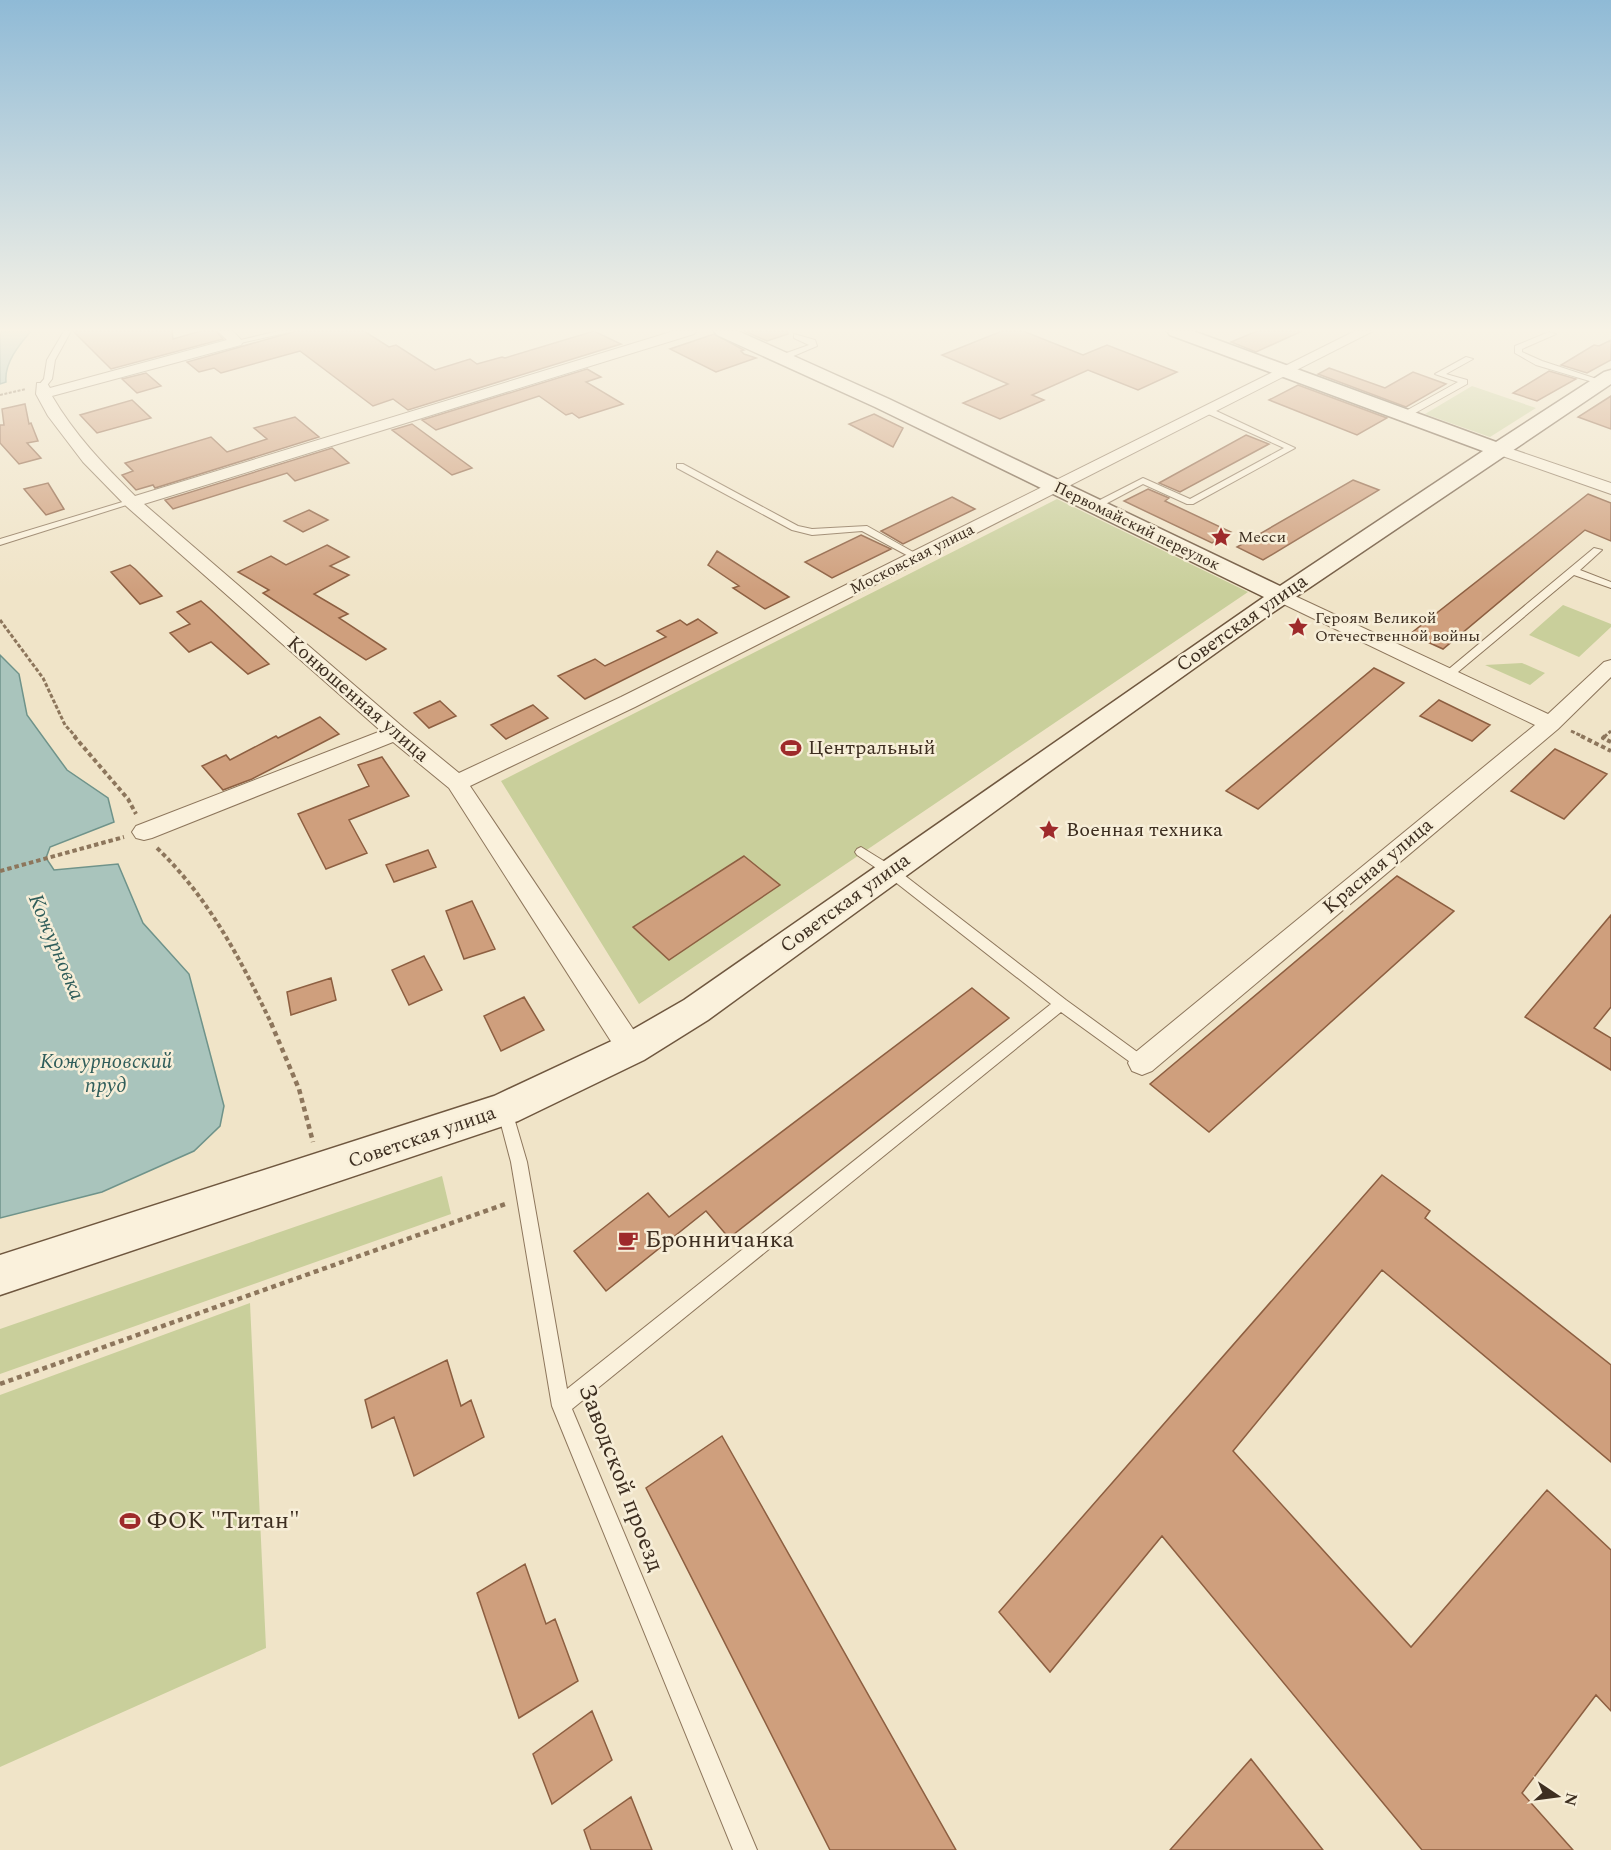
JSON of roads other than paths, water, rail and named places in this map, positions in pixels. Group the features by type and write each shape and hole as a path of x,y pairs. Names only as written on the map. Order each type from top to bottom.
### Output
{"main road":[{"name":"Первомайский переулок","path":"912,417 1282,596"},
{"path":"1409,417 1497,449"},
{"name":"Советская улица","path":"0,1275 318,1173 505,1109 631,1049 696,1010 1282,596 1547,417"}],"street":[{"name":"Конюшенная улица","path":"61,417 89,459 132,502 396,733 457,783 631,1049"},
{"path":"132,502 408,417"},
{"name":"Московская улица","path":"457,783 625,710 917,557 1196,417"},
{"path":"1497,449 1611,489"},
{"name":"Первомайский переулок","path":"1282,596 1551,723"},
{"name":"Красная улица","path":"1142,1063 1551,723 1611,666"},
{"path":"144,832 396,733"}],"lane":[{"path":"1095,506 1143,481 1190,502 1291,448 1223,417"},
{"path":"680,466 795,528 812,532 864,528 917,557"},
{"path":"0,543 132,502"},
{"path":"1448,675 1597,550"},
{"path":"1573,571 1611,585"},
{"path":"861,852 890,871 1061,1004 1142,1063"},
{"path":"561,1406 1061,1004"},
{"name":"Заводской проезд","path":"505,1109 519,1161 561,1406 745,1850"}],"water":[{"name":"Кожурновский пруд","path":"0,655 19,674 27,715 67,770 108,798 114,822 50,847 46,858 54,870 118,864 143,923 189,974 224,1106 220,1126 194,1151 102,1192 0,1218"}],"place":[{"name":"Месси","path":"1221,537"},
{"name":"Героям Великой Отечественной войны","path":"1298,627"},
{"name":"Центральный","path":"791,748"},
{"name":"Военная техника","path":"1049,830"},
{"name":"Бронничанка","path":"628,1240"},
{"name":"ФОК \"Титан\"","path":"130,1521"}],"water label":[{"name":"Кожурновка","path":"56,947"}]}
